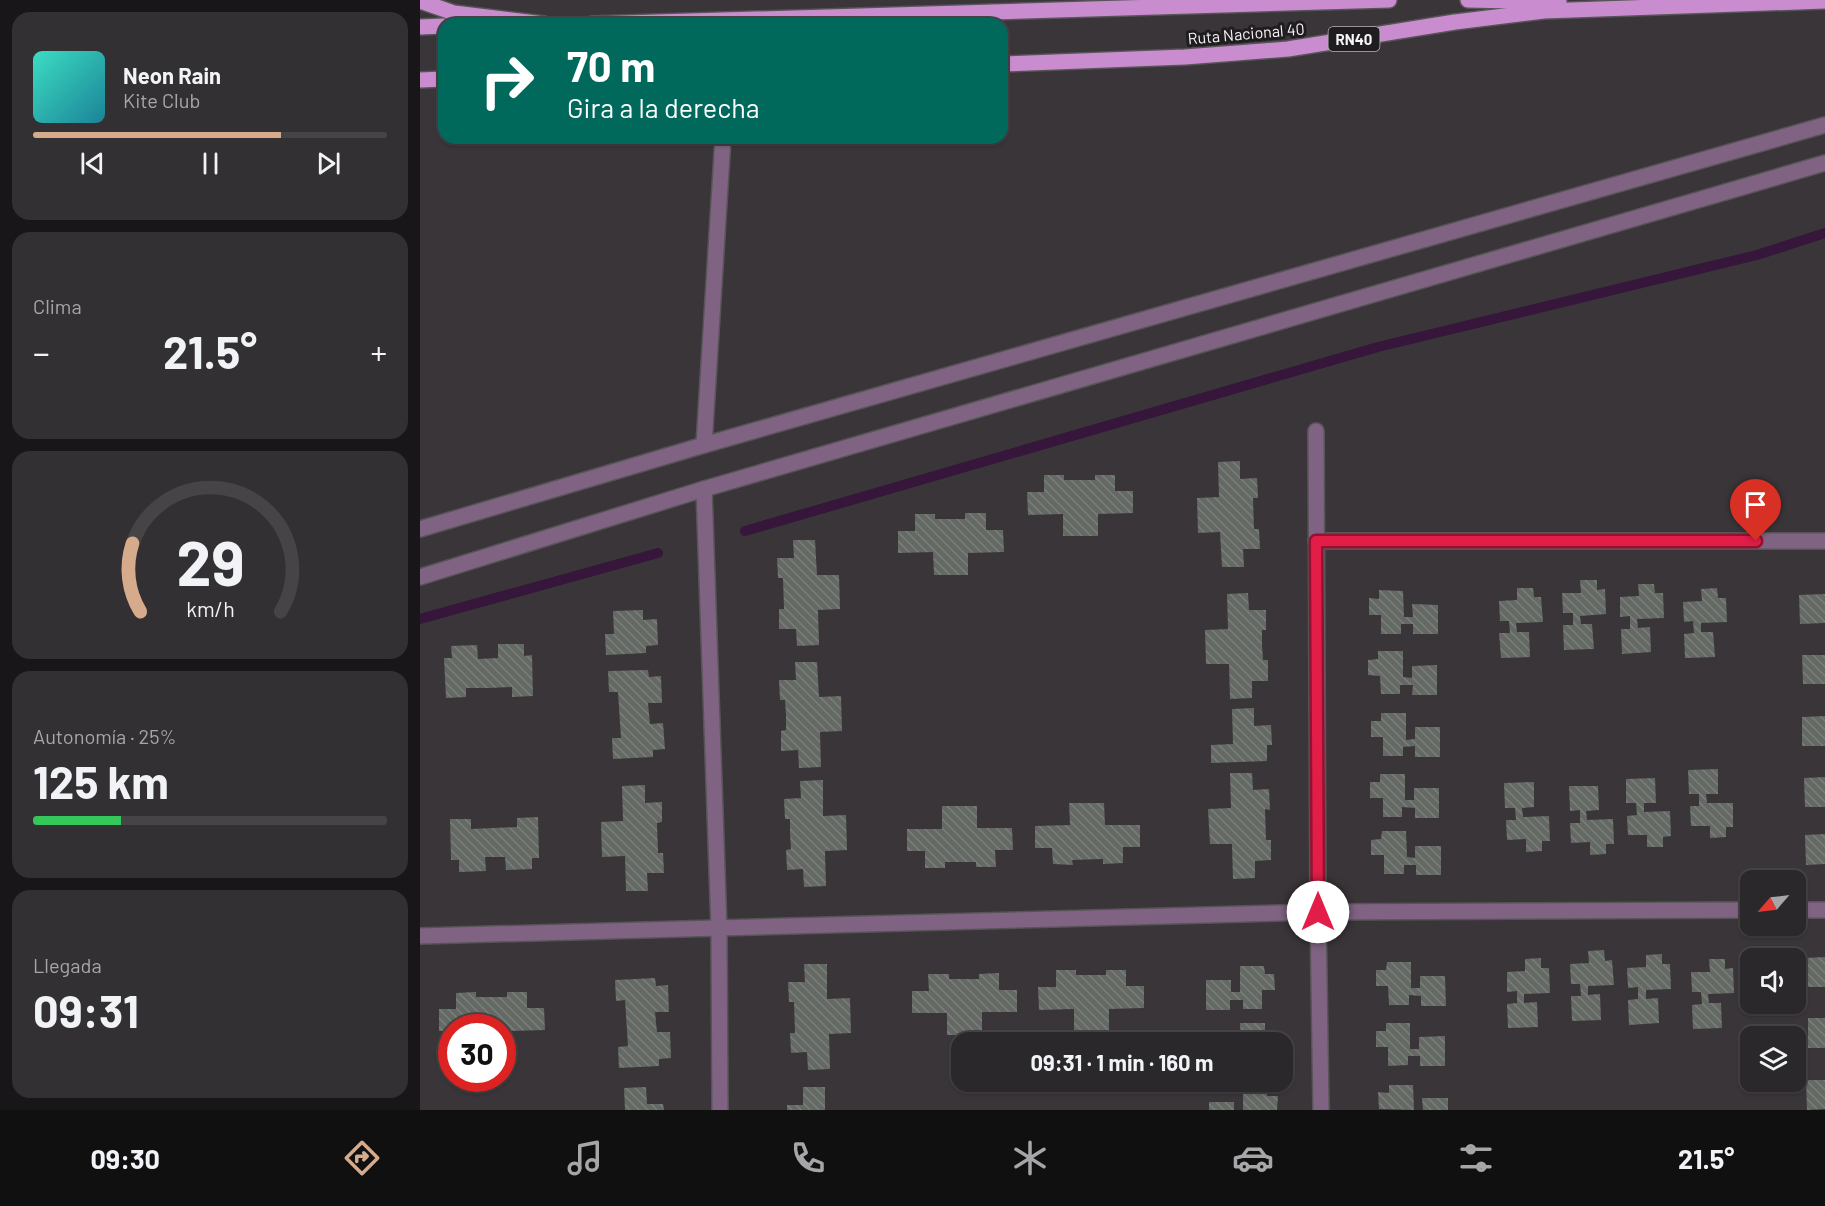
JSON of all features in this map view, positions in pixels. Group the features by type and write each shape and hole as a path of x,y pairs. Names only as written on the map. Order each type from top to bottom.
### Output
{"main road":[{"name":"Ruta Nacional 40","path":"791,18 1389,0"},
{"name":"Ruta Nacional 40","path":"1468,0 1716,3"},
{"name":"Ruta Nacional 40","path":"1008,64 1173,57 1288,49 1455,22 1544,11 1716,3 1825,1"},
{"path":"420,2 454,13 495,18"},
{"path":"420,27 438,26"},
{"path":"420,80 438,79"}],"street":[{"path":"420,529 704,445 1825,125"},
{"path":"704,445 723,144"},
{"path":"420,577 704,489 1825,163"},
{"path":"1316,431 1321,1110"},
{"path":"704,489 719,929 720,1110"},
{"path":"1316,541 1825,541"},
{"path":"420,936 1318,912 1740,910"},
{"path":"1806,910 1825,910"}],"building":[{"path":"1240,461 1240,479 1257,478 1258,498 1253,498 1254,529 1259,529 1260,549 1243,549 1244,567 1222,567 1220,532 1198,533 1197,498 1219,497 1218,462"},
{"path":"1044,475 1064,475 1064,480 1095,480 1095,475 1115,475 1115,491 1133,491 1133,513 1098,514 1098,536 1063,536 1063,514 1028,515 1027,492 1044,492"},
{"path":"965,513 986,513 986,530 1003,530 1004,552 968,553 968,575 934,575 933,552 898,553 898,531 915,531 915,514 935,514 935,519 965,519"},
{"path":"793,540 815,540 817,575 839,575 840,609 818,610 819,645 797,646 796,629 779,629 779,609 784,609 783,578 778,578 777,558 794,558"},
{"path":"1580,580 1597,580 1597,590 1605,589 1606,614 1580,616 1581,624 1592,624 1594,649 1564,650 1563,625 1573,625 1573,613 1563,613 1562,593 1581,593"},
{"path":"1638,584 1654,584 1655,593 1663,593 1664,618 1637,619 1638,628 1650,627 1651,652 1622,654 1621,629 1630,629 1630,616 1620,617 1620,597 1639,596"},
{"path":"1517,588 1533,588 1534,597 1541,597 1543,622 1516,623 1517,632 1529,632 1530,657 1501,658 1499,633 1510,633 1509,621 1500,621 1499,601 1517,600"},
{"path":"1717,588 1718,598 1726,598 1727,622 1701,623 1701,632 1713,632 1715,657 1685,658 1684,634 1694,633 1693,621 1684,622 1683,602 1702,601 1701,589"},
{"path":"1379,590 1403,591 1404,617 1413,617 1412,604 1438,605 1438,634 1413,634 1413,624 1401,624 1401,634 1381,634 1381,615 1369,615 1369,598 1379,599"},
{"path":"1248,593 1249,610 1266,610 1266,630 1262,630 1262,645 1263,660 1268,660 1268,681 1252,681 1252,698 1230,699 1229,664 1206,664 1205,630 1228,629 1227,594"},
{"path":"1825,594 1825,623 1800,624 1799,595"},
{"path":"643,610 643,620 657,619 658,645 646,646 646,653 606,655 605,634 614,634 613,611"},
{"path":"498,644 524,644 524,656 532,655 533,696 512,697 512,687 466,688 466,697 446,698 444,658 452,658 451,646 477,645 478,659 498,658"},
{"path":"1378,651 1403,651 1403,677 1412,678 1412,666 1437,665 1437,695 1412,695 1413,685 1400,685 1400,694 1381,694 1380,676 1368,675 1368,660 1378,659"},
{"path":"1802,655 1825,655 1825,684 1803,684"},
{"path":"795,662 817,662 819,697 841,696 842,731 820,732 821,767 799,768 798,750 781,751 781,731 786,730 786,715 785,700 780,700 779,680 796,680"},
{"path":"648,670 649,677 661,676 662,703 648,703 650,724 663,723 665,749 653,750 653,757 613,759 612,738 621,738 618,692 609,692 608,671"},
{"path":"1254,708 1254,726 1271,725 1272,745 1267,745 1267,761 1211,763 1211,745 1233,744 1232,709"},
{"path":"1381,713 1406,713 1406,740 1415,739 1415,727 1440,727 1440,757 1415,757 1415,746 1403,747 1403,756 1383,756 1383,737 1371,737 1371,721 1381,721"},
{"path":"1825,716 1825,746 1802,746 1802,717"},
{"path":"1718,769 1718,794 1706,794 1707,803 1733,803 1733,827 1726,827 1726,837 1710,838 1710,826 1691,826 1690,806 1699,806 1699,794 1689,794 1688,770"},
{"path":"1230,773 1252,773 1253,790 1269,789 1270,810 1265,809 1266,840 1271,840 1271,860 1255,861 1255,878 1233,879 1232,844 1210,844 1208,809 1231,808"},
{"path":"1380,774 1405,774 1405,800 1414,800 1414,788 1439,788 1439,818 1415,818 1415,808 1402,807 1402,817 1383,817 1383,798 1370,798 1370,782 1380,782"},
{"path":"1825,777 1825,807 1805,807 1804,778"},
{"path":"1655,778 1656,803 1644,803 1644,812 1670,811 1671,836 1663,837 1663,847 1647,847 1647,835 1628,835 1627,816 1637,815 1636,803 1626,803 1626,779"},
{"path":"823,780 823,816 846,815 847,850 825,851 826,886 804,887 803,869 787,870 786,850 791,849 790,819 785,819 784,799 801,798 800,781"},
{"path":"1534,782 1534,807 1522,808 1523,817 1549,816 1550,841 1542,841 1542,851 1526,852 1526,839 1507,840 1506,820 1516,820 1515,808 1505,808 1504,783"},
{"path":"645,785 645,803 662,802 662,822 657,823 658,853 663,853 664,873 647,873 648,891 626,891 625,856 602,857 601,822 623,821 622,786"},
{"path":"1569,786 1598,786 1599,810 1586,811 1587,820 1613,819 1614,844 1606,844 1606,854 1590,855 1590,842 1571,843 1570,823 1580,823 1580,810 1570,811"},
{"path":"1069,803 1104,803 1105,825 1140,825 1140,847 1123,847 1123,863 1103,864 1103,859 1072,860 1073,865 1053,864 1052,848 1035,848 1035,826 1070,825"},
{"path":"942,806 977,806 977,828 1012,828 1013,850 995,850 996,867 976,867 976,862 945,862 945,868 925,868 925,851 907,851 907,829 942,829"},
{"path":"538,817 539,858 532,858 532,869 506,870 505,857 485,857 486,871 459,872 459,860 451,860 450,819 471,819 471,829 517,827 517,818"},
{"path":"1382,831 1406,831 1407,857 1415,858 1415,846 1441,846 1441,875 1416,875 1416,865 1404,865 1404,874 1384,874 1384,855 1371,855 1371,840 1381,839"},
{"path":"1825,834 1825,864 1806,865 1805,835"},
{"path":"1604,950 1605,961 1612,960 1614,985 1588,986 1588,995 1600,994 1601,1020 1572,1021 1571,996 1581,996 1580,984 1571,984 1570,964 1589,963 1588,951"},
{"path":"1662,954 1662,964 1670,964 1671,989 1646,990 1646,999 1658,998 1659,1023 1629,1025 1628,1000 1638,999 1638,987 1628,988 1627,968 1646,967 1646,955"},
{"path":"1825,957 1825,987 1806,987 1806,958"},
{"path":"1541,958 1541,968 1549,968 1550,993 1524,994 1524,1003 1537,1002 1538,1027 1508,1028 1507,1004 1517,1003 1517,991 1507,992 1507,972 1525,971 1525,959"},
{"path":"1709,959 1725,959 1725,969 1733,968 1734,993 1708,994 1709,1003 1721,1003 1722,1028 1693,1029 1692,1005 1702,1004 1701,992 1692,992 1691,972 1710,972"},
{"path":"1387,962 1411,962 1411,988 1420,988 1420,976 1445,976 1446,1006 1421,1006 1421,996 1409,995 1409,1005 1389,1005 1388,986 1376,986 1376,970 1386,970"},
{"path":"804,964 827,964 827,999 850,998 851,1033 829,1034 830,1069 808,1070 807,1052 791,1053 790,1033 795,1033 794,1002 789,1002 788,982 805,982"},
{"path":"1240,966 1264,966 1265,974 1274,974 1275,990 1262,990 1262,1009 1243,1009 1243,1000 1230,1000 1230,1010 1206,1010 1206,980 1231,980 1231,992 1240,992"},
{"path":"1056,970 1076,970 1076,975 1106,975 1106,970 1126,970 1126,986 1144,986 1144,1008 1109,1009 1109,1031 1074,1031 1074,1009 1039,1010 1038,987 1056,987"},
{"path":"999,973 999,990 1017,990 1017,1012 982,1012 982,1032 951,1032 951,1035 947,1035 947,1013 912,1013 912,991 929,991 928,974 949,974 949,979 979,979 979,974"},
{"path":"655,978 656,986 668,985 669,1012 655,1012 657,1032 670,1032 671,1058 659,1059 659,1066 619,1068 618,1047 628,1046 625,1000 616,1001 615,980"},
{"path":"476,992 476,997 507,997 507,992 527,992 527,1008 544,1008 545,1030 516,1031 516,1014 439,1014 439,1009 456,1009 456,993"},
{"path":"1808,1018 1825,1018 1825,1048 1808,1048"},
{"path":"1240,1023 1265,1023 1265,1031 1275,1031 1275,1032 1240,1032"},
{"path":"1386,1023 1410,1023 1410,1049 1419,1049 1419,1037 1445,1036 1445,1066 1420,1066 1420,1056 1408,1056 1408,1065 1388,1066 1388,1047 1376,1047 1376,1031 1386,1031"},
{"path":"1806,1080 1825,1080 1825,1109 1807,1110"},
{"path":"1389,1085 1413,1085 1414,1110 1379,1109 1378,1092 1389,1093"},
{"path":"646,1087 647,1104 663,1104 664,1110 625,1110 624,1088"},
{"path":"803,1087 825,1087 825,1110 787,1110 787,1105 803,1105"},
{"path":"1243,1092 1267,1092 1267,1096 1278,1096 1277,1110 1243,1110"},
{"path":"1422,1098 1448,1098 1448,1110 1423,1110"},
{"path":"1209,1102 1234,1102 1234,1110 1209,1110"}],"waterway":[{"path":"745,531 1378,347 1757,255 1825,233"},
{"path":"420,619 658,553"}],"route":[{"path":"1318,912 1316,541 1756,541"}]}
